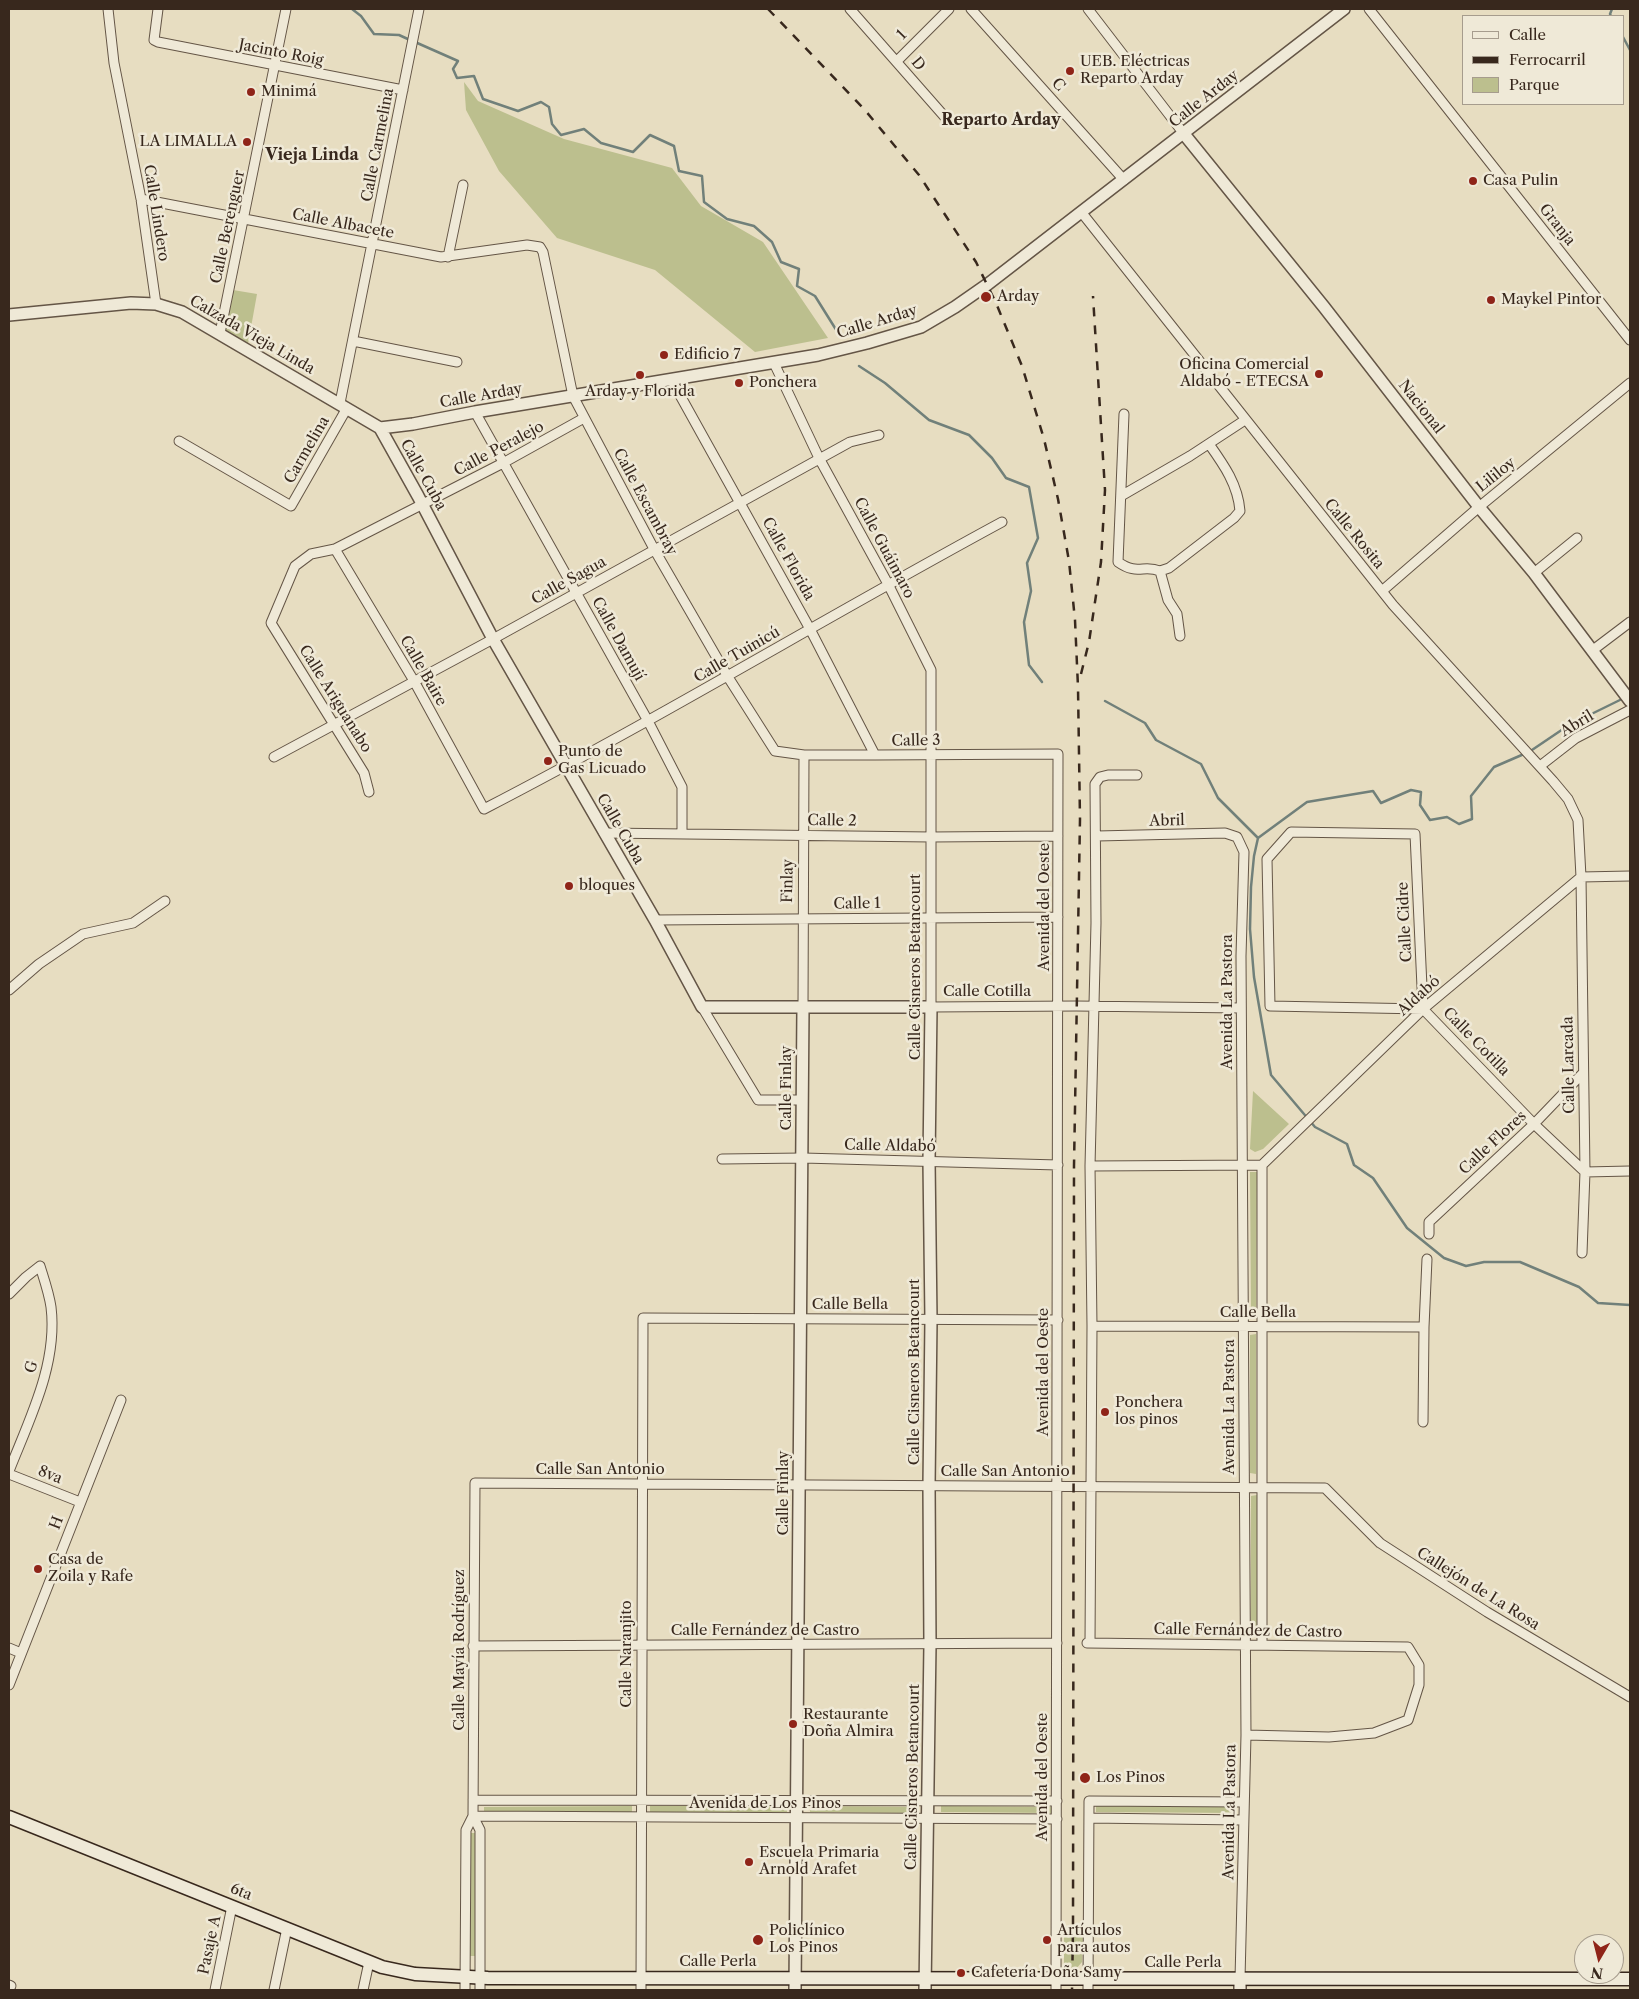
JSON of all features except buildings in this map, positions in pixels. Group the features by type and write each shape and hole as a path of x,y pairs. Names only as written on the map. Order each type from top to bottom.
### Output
{"main road":[{"name":"6ta","path":"9,1817 369,1962 398,1971 465,1984"},
{"name":"Calle Perla","path":"465,1984 1240,1985 1630,1979"}],"street":[{"name":"Calle Lindero","path":"108,9 114,63 141,200 156,304"},
{"name":"Jacinto Roig","path":"158,9 154,40 158,42 403,90"},
{"name":"Calle Berenguer","path":"220,333 286,9"},
{"name":"Calle Carmelina","path":"344,405 353,341 419,9"},
{"name":"D","path":"850,9 944,116"},
{"name":"1","path":"897,61 949,9"},
{"name":"C","path":"971,9 1124,180"},
{"path":"1088,9 1184,134"},
{"name":"Calle Arday","path":"380,428 413,424 671,378 774,363 867,343 921,327 988,284 1344,9"},
{"name":"Granja","path":"1369,9 1630,340"},
{"name":"Nacional","path":"1184,134 1324,307 1479,507 1534,573 1630,701"},
{"path":"448,257 464,185"},
{"name":"Calle Albacete","path":"141,200 373,245 448,257 526,245 540,247"},
{"name":"Calle Rosita","path":"1082,213 1382,592 1568,799 1578,820 1581,877"},
{"name":"Calle Escambray","path":"540,247 543,252 573,396 654,549 728,677 775,751"},
{"name":"Calzada Vieja Linda","path":"9,316 131,303 156,304 182,312 220,333 380,428"},
{"path":"353,341 457,362"},
{"name":"Calle Guáimaro","path":"774,363 820,458 888,584 931,670 931,754"},
{"name":"Calle Florida","path":"671,378 810,629 875,755"},
{"name":"Lililoy","path":"1382,592 1479,507 1630,384"},
{"name":"Carmelina","path":"179,442 291,506 344,405"},
{"name":"Calle Damují","path":"475,412 577,592 682,787 682,834"},
{"path":"1124,414 1118,562 1132,570 1154,568 1160,571 1169,568 1234,518 1240,511 1239,500 1228,471 1209,444"},
{"name":"Calle Peralejo","path":"271,623 295,566 311,554 335,549 503,463 584,418"},
{"path":"1122,496 1245,420"},
{"name":"Calle Cuba","path":"380,428 423,505 493,639 655,920 702,1007 758,1100 802,1100"},
{"name":"Calle Sagua","path":"274,757 493,639 850,442 879,435"},
{"name":"Calle Tuinicú","path":"484,809 567,766 728,677 888,584 1002,522"},
{"path":"1534,573 1577,538"},
{"name":"Calle Baire","path":"335,549 414,681 484,809"},
{"path":"1160,571 1168,600 1177,614 1180,636"},
{"path":"1593,650 1630,622"},
{"name":"Calle Ariguanabo","path":"271,623 335,724 364,774 369,792"},
{"name":"Abril","path":"1540,766 1576,738 1630,710"},
{"name":"Calle 3","path":"775,751 804,755 1058,754"},
{"name":"Calle Cisneros Betancourt","path":"925,1985 932,1320 929,1161 931,754"},
{"name":"Avenida del Oeste","path":"1056,1985 1058,754"},
{"name":"Finlay","path":"803,1007 804,755"},
{"path":"1092,1486 1090,1166 1097,836 1095,784 1100,777 1108,775 1137,774"},
{"name":"Calle Cidre","path":"1270,1006 1267,859 1291,832 1415,834 1423,1009"},
{"name":"Calle 2","path":"604,833 1058,836"},
{"name":"Abril","path":"1097,836 1225,833 1237,837"},
{"name":"Avenida La Pastora","path":"1237,837 1244,852 1241,1008 1246,1734 1240,1985"},
{"path":"1581,877 1630,876"},
{"name":"Aldabó","path":"1262,1165 1423,1009 1581,877"},
{"name":"Calle Larcada","path":"1581,877 1585,1172 1582,1253"},
{"path":"9,990 39,964 83,934 133,923 166,901"},
{"name":"Calle 1","path":"655,920 1058,916"},
{"name":"Calle Cotilla","path":"702,1007 1093,1006 1241,1008"},
{"name":"Calle Cotilla","path":"1270,1006 1423,1009 1534,1124 1585,1172"},
{"name":"Calle Finlay","path":"795,1985 803,1007"},
{"name":"Calle Flores","path":"1429,1234 1429,1222 1534,1124 1583,1072"},
{"name":"Calle Aldabó","path":"722,1159 802,1158 1058,1165"},
{"path":"1090,1166 1262,1165 1262,1644"},
{"path":"1585,1172 1630,1171"},
{"path":"1423,1422 1427,1259"},
{"name":"G","path":"9,1294 40,1266 51,1307 50,1351 37,1398 9,1472"},
{"name":"Calle Bella","path":"643,1318 1058,1320"},
{"name":"Calle Naranjito","path":"641,1984 641,1484 643,1318"},
{"name":"Calle Bella","path":"1092,1326 1424,1327"},
{"name":"H","path":"9,1685 120,1400"},
{"name":"8va","path":"9,1472 80,1502"},
{"name":"Calle San Antonio","path":"475,1483 1325,1488"},
{"name":"Calle Mayía Rodríguez","path":"465,1984 466,1830 472,1816 473,1800 475,1483"},
{"name":"Calle Fernández de Castro","path":"1092,1486 1089,1643 1408,1646 1419,1665 1419,1685 1408,1720 1374,1733 1329,1737 1246,1734"},
{"name":"Callejón de La Rosa","path":"1325,1488 1380,1543 1487,1612 1630,1697"},
{"name":"Calle Fernández de Castro","path":"474,1646 1057,1643"},
{"path":"9,1648 21,1652"},
{"name":"Avenida de Los Pinos","path":"473,1800 1057,1801"},
{"path":"1088,1985 1089,1802 1244,1802"},
{"name":"Calle Mayía Rodríguez","path":"472,1816 480,1830 480,1984"},
{"name":"Avenida de Los Pinos","path":"472,1816 1057,1819"},
{"path":"1089,1818 1243,1820"},
{"name":"Pasaje A","path":"215,1990 232,1906"},
{"path":"274,1990 287,1928"},
{"path":"363,1990 369,1962"}],"green space":[{"path":"464,82 478,101 564,139 672,168 701,206 763,242 828,338 755,352 655,270 557,238 499,171 466,110"},
{"path":"233,290 257,294 248,344 224,332"},
{"path":"1253,1091 1289,1124 1263,1149 1255,1152 1250,1149"},
{"path":"1250,1172 1257,1172 1256,1315 1251,1315"},
{"path":"1256,1334 1256,1474 1250,1473 1250,1335"},
{"path":"1257,1495 1257,1633 1251,1632 1251,1496"},
{"path":"1096,1805 1235,1807 1235,1813 1096,1812"},
{"path":"632,1806 632,1812 484,1812 484,1807"},
{"path":"650,1806 787,1806 787,1812 650,1812"},
{"path":"810,1806 917,1807 917,1813 810,1812"},
{"path":"941,1806 1052,1807 1052,1813 941,1812"},
{"path":"469,1833 478,1833 477,1956 468,1956"},
{"path":"1064,1934 1083,1934 1082,1962 1076,1969 1068,1970 1064,1968"}],"waterway":[{"path":"352,9 361,16 374,34 399,35 410,40"},
{"path":"1610,15 1612,9"},
{"path":"1624,39 1630,50"},
{"path":"415,42 458,61 453,69 457,78 474,76 483,99 518,111 541,102 549,107 552,124 561,135 584,129 601,143 633,152 650,135 674,146 679,171 702,176 704,202 727,219 754,226 772,242 781,262 799,269 797,286 815,296 840,336"},
{"path":"859,366 885,383 929,420 969,435 992,458 1006,478 1029,487 1038,538 1027,563 1031,591 1024,622 1029,665 1042,682"},
{"path":"1529,752 1569,725 1624,698"},
{"path":"1105,701 1145,723 1156,740 1201,764 1218,798 1258,838"},
{"path":"1524,754 1494,767 1471,796 1472,819 1459,824 1447,817 1430,820 1420,805 1421,792 1411,790 1381,803 1373,791 1307,802 1258,838 1251,887 1250,929 1254,977 1271,1075 1315,1127 1347,1144 1354,1165 1373,1178 1407,1228 1444,1258 1466,1266 1484,1262 1520,1262 1579,1287 1598,1303 1630,1305"}],"railway":[{"path":"768,9 864,109 919,175 976,262 996,303 1022,366 1044,439 1058,499 1069,561 1075,620 1078,687 1080,819 1074,1166 1072,1990"},
{"path":"1081,674 1089,642 1101,562 1105,490 1093,296"}],"place":[{"name":"UEB. Eléctricas Reparto Arday","path":"1070,71"},
{"name":"Minimá","path":"251,92"},
{"name":"LA LIMALLA","path":"247,142"},
{"name":"Casa Pulin","path":"1473,181"},
{"name":"Arday","path":"986,297"},
{"name":"Maykel Pintor","path":"1491,300"},
{"name":"Edificio 7","path":"664,355"},
{"name":"Oficina Comercial Aldabó - ETECSA","path":"1319,374"},
{"name":"Arday y Florida","path":"640,375"},
{"name":"Ponchera","path":"739,383"},
{"name":"Punto de Gas Licuado","path":"548,761"},
{"name":"bloques","path":"569,886"},
{"name":"Ponchera los pinos","path":"1105,1412"},
{"name":"Casa de Zoila y Rafe","path":"38,1569"},
{"name":"Restaurante Doña Almira","path":"793,1724"},
{"name":"Los Pinos","path":"1085,1778"},
{"name":"Escuela Primaria Arnold Arafet","path":"749,1862"},
{"name":"Policlínico Los Pinos","path":"758,1940"},
{"name":"Artículos para autos","path":"1047,1940"},
{"name":"Cafetería Doña Samy","path":"961,1973"}],"district":[{"name":"Reparto Arday","path":"1001,120"},
{"name":"Vieja Linda","path":"312,155"}]}
